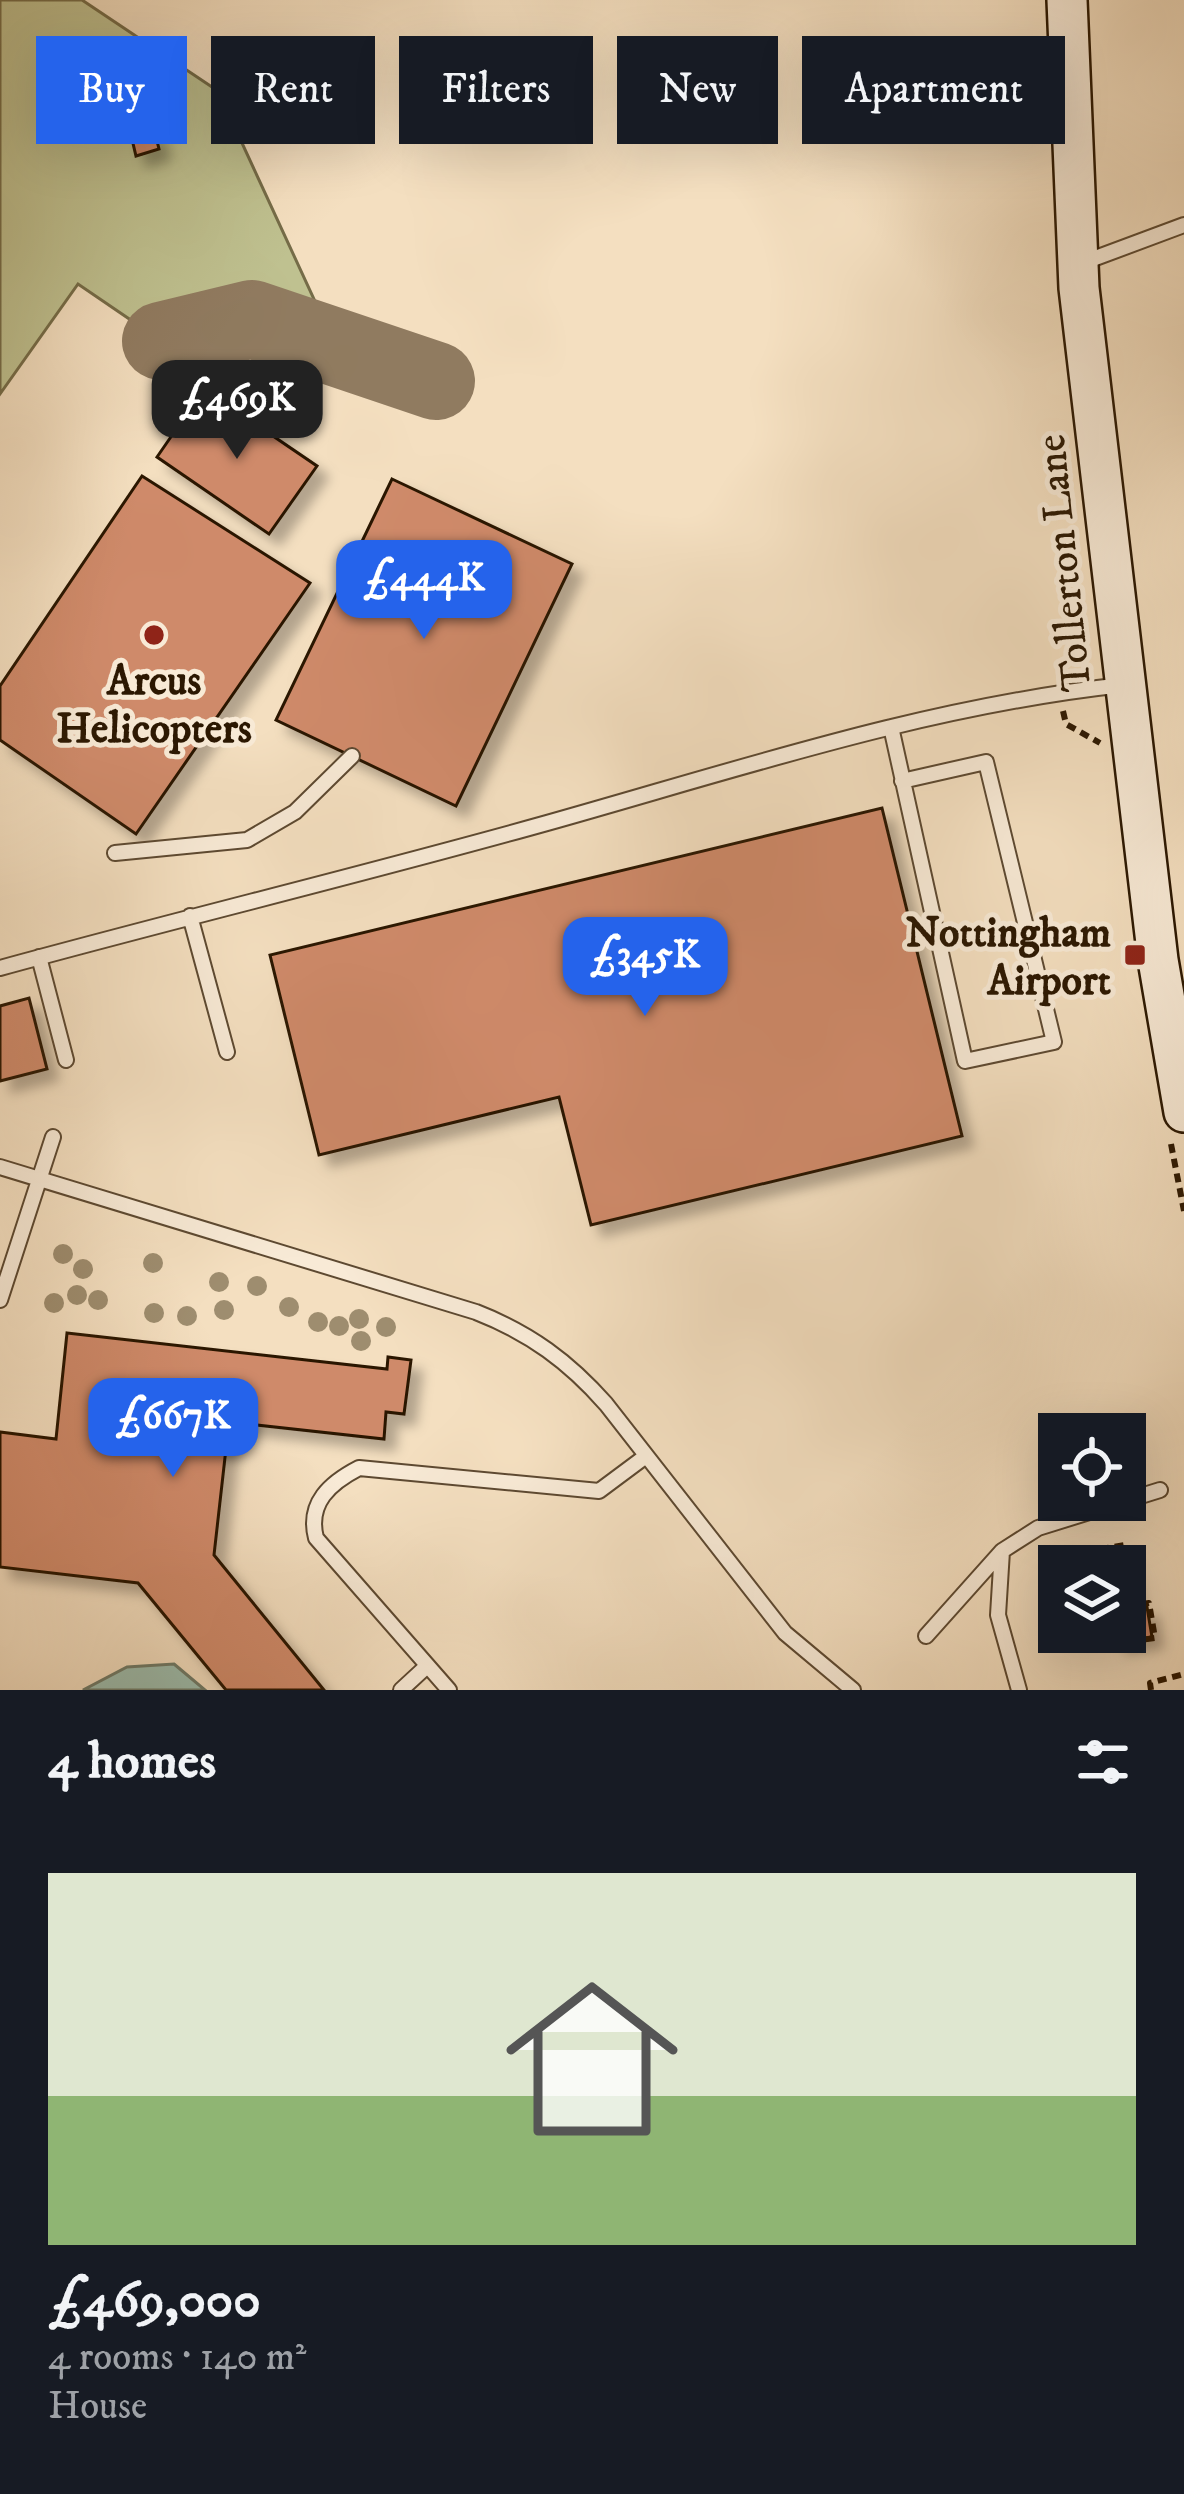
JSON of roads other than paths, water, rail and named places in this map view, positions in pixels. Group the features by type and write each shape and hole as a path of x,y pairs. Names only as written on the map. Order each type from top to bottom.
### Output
{"street":[{"name":"Tollerton Lane","path":"1067,0 1078,265 1124,685 1184,1112"}],"lane":[{"path":"1078,265 1184,225"},
{"path":"0,968 398,865 891,727 1059,692 1124,685"},
{"path":"891,727 902,781 965,1061 1054,1042 986,762 902,781"},
{"path":"115,853 247,840 296,812 352,756"},
{"path":"190,916 227,1052"},
{"path":"39,957 66,1060"},
{"path":"0,1300 53,1137"},
{"path":"0,1167 512,1327 574,1370 785,1634 853,1690"},
{"path":"449,1690 316,1538 313,1523 319,1500 337,1480 359,1468 599,1491 646,1456"},
{"path":"926,1636 1002,1551 1038,1528 1160,1490"},
{"path":"1002,1551 998,1616 1019,1690"},
{"path":"401,1690 427,1666"}],"place":[{"name":"Arcus Helicopters","path":"154,635"},
{"name":"Nottingham Airport","path":"1135,955"}]}
